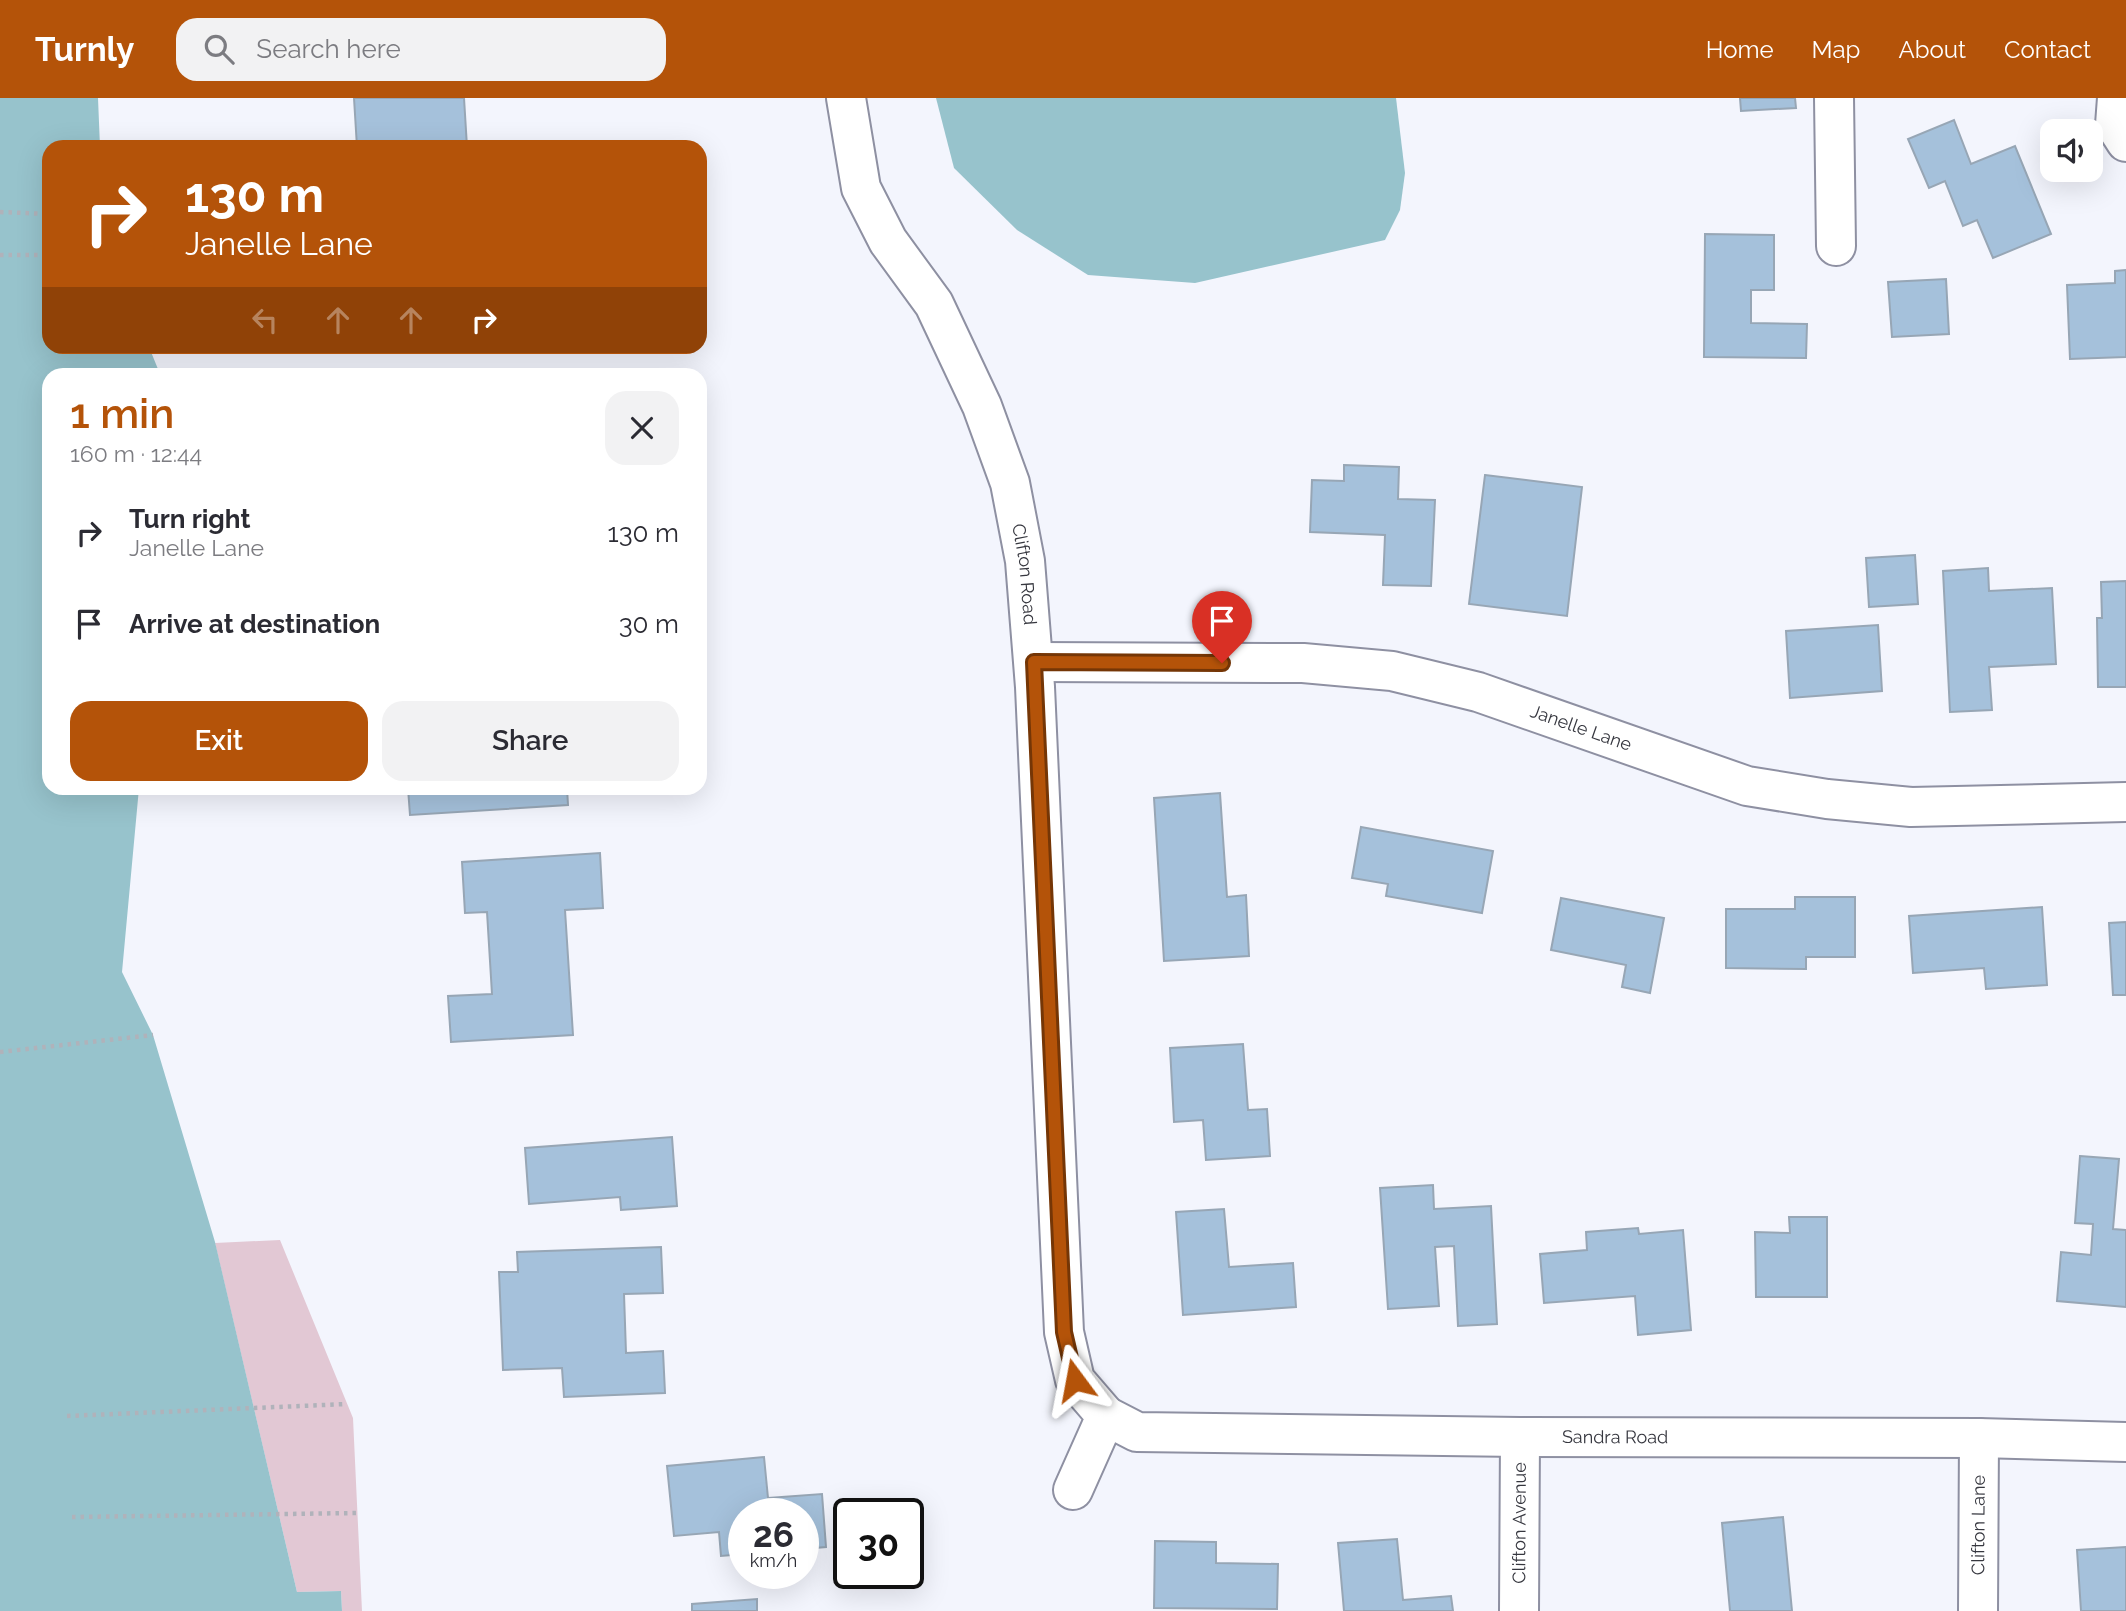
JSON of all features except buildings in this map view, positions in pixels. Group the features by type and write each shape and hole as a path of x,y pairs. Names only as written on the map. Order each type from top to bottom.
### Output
{"street":[{"name":"Clifton Road","path":"846,98 861,188 888,241 934,304 982,406 1010,483 1025,561 1034,662 1064,1332 1075,1380 1106,1416"},
{"path":"1834,98 1836,246"},
{"path":"2117,98 2115,125 2126,142"},
{"name":"Janelle Lane","path":"1034,662 1303,663 1392,671 1478,692 1747,786 1827,799 1911,807 2126,802"},
{"path":"1073,1490 1106,1416"},
{"name":"Sandra Road","path":"1106,1416 1137,1432 1520,1437 1979,1438 2126,1442"},
{"name":"Clifton Avenue","path":"1520,1437 1520,1611"},
{"name":"Clifton Lane","path":"1978,1611 1979,1438"}],"path":[{"path":"0,212 42,214"},
{"path":"0,255 42,255"},
{"path":"0,1052 153,1035"},
{"path":"67,1416 347,1404"},
{"path":"72,1517 357,1513"}],"shaded area":[{"path":"280,1240 353,1418 362,1611 342,1611 341,1591 297,1592 215,1243"}],"water":[{"path":"0,98 98,98 100,140 42,140 42,354 152,354 158,368 42,368 42,795 138,795 122,972 153,1035 215,1242 297,1592 341,1591 342,1611 0,1611"},
{"path":"936,98 1396,98 1405,173 1400,210 1385,240 1195,283 1088,275 1017,230 954,168"}],"route":[{"path":"1075,1380 1064,1332 1034,662 1222,663"}]}
